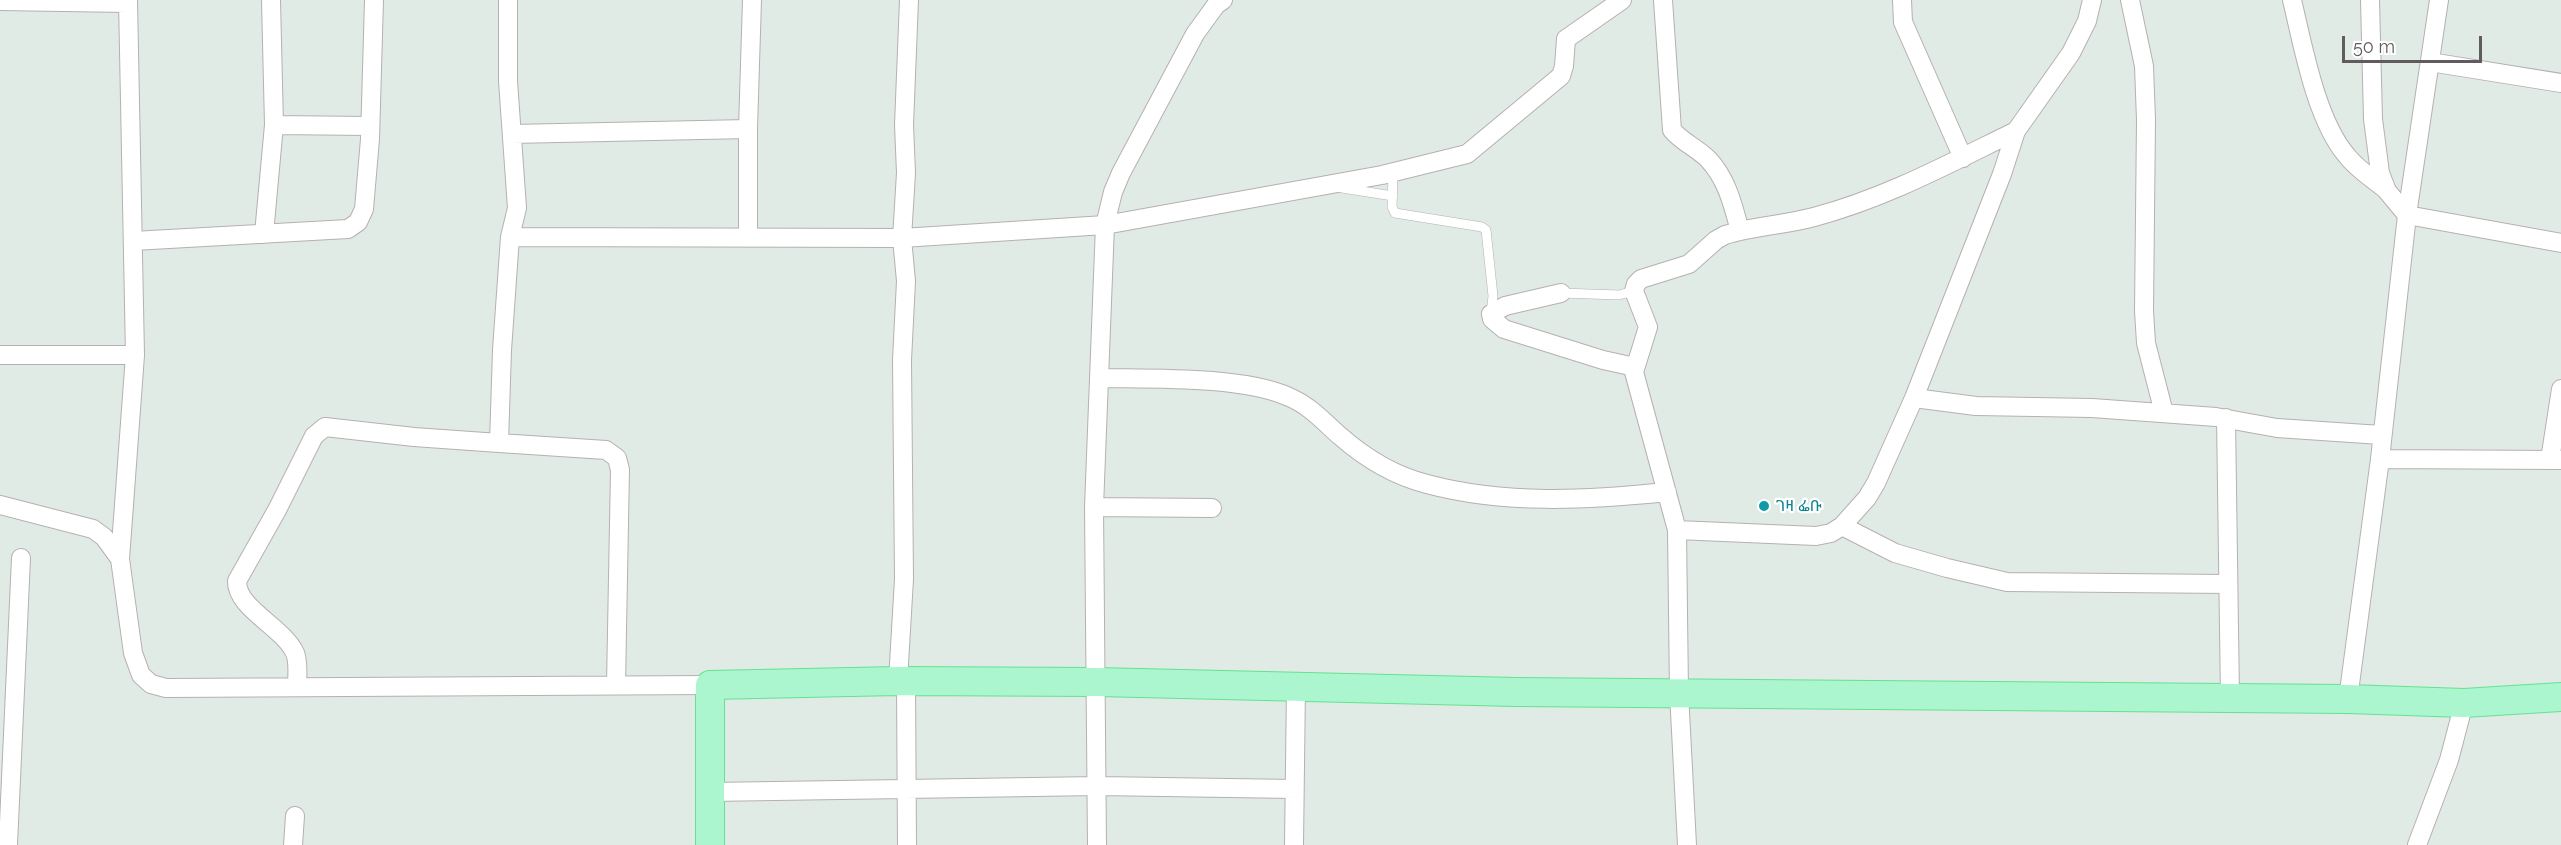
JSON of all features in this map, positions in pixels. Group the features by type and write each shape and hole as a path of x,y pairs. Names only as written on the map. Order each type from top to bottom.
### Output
{"main road":[{"path":"710,845 710,685 1097,682 1516,692 2348,699 2464,703 2561,697"}],"street":[{"path":"264,234 274,125 272,0"},
{"path":"133,241 348,229 358,222 364,209 370,126 374,0"},
{"path":"499,443 502,350 510,237 518,208 508,81 508,0"},
{"path":"748,238 748,129 752,0"},
{"path":"907,845 908,790 902,682 902,360 906,280 902,238 906,173 904,125 909,0"},
{"path":"1097,845 1094,507 1106,225 1113,192 1121,173 1195,34 1216,5 1223,0"},
{"path":"1663,0 1672,129 1679,138 1707,158 1721,175 1731,198 1740,231"},
{"path":"1902,0 1903,22 1963,158"},
{"path":"1677,530 1816,536 1831,533 1842,526 1867,498 1914,398 2002,174 2016,131 2071,53 2087,21 2092,0"},
{"path":"2130,0 2144,66 2146,343 2164,413"},
{"path":"2292,0 2317,97 2336,140 2347,157 2387,191 2407,215 2561,243"},
{"path":"2370,0 2373,119 2380,173 2387,191"},
{"path":"2348,699 2380,459 2407,215 2439,0"},
{"path":"0,1 129,1 135,355 120,559 133,652 141,675 151,684 166,688 710,685"},
{"path":"510,237 902,238 1106,225 1394,172 1467,154 1486,140 1561,76 1566,39 1619,1"},
{"path":"2430,62 2561,83"},
{"path":"274,125 370,126"},
{"path":"512,134 748,129"},
{"path":"1687,845 1679,693 1677,530 1635,367 1648,327 1635,291 1636,284 1641,279 1689,264 1716,240 1740,231 1813,218 1868,200 1932,174 2016,131"},
{"path":"1561,293 1505,306 1491,314 1492,319 1504,329 1603,360 1635,367"},
{"path":"0,355 135,355"},
{"path":"1100,378 1236,384 1289,396 1304,405 1342,438 1383,467 1425,484 1506,497 1565,500 1667,492"},
{"path":"2380,459 2555,460 2561,389"},
{"path":"1914,398 2006,408 2092,408 2164,413 2226,418 2277,428 2381,435"},
{"path":"2226,418 2230,698"},
{"path":"297,687 295,652 271,624 240,597 237,581 277,510 314,436 325,427 414,437 606,450 617,458 620,470 616,685"},
{"path":"0,506 93,529 104,537 120,559"},
{"path":"1094,507 1212,508"},
{"path":"1842,526 1895,553 2007,582 2228,584"},
{"path":"8,845 21,558"},
{"path":"1294,845 1296,685"},
{"path":"2417,845 2449,760 2464,703"},
{"path":"710,792 1098,786 1294,789"},
{"path":"293,845 295,816"}],"lane":[{"path":"1394,172 1392,207 1395,213 1482,227 1486,230 1493,296 1491,314"},
{"path":"1326,186 1393,196"},
{"path":"1561,293 1619,295 1635,291"}],"place":[{"name":"ገዛ ፌቡ","path":"1764,506"}]}
